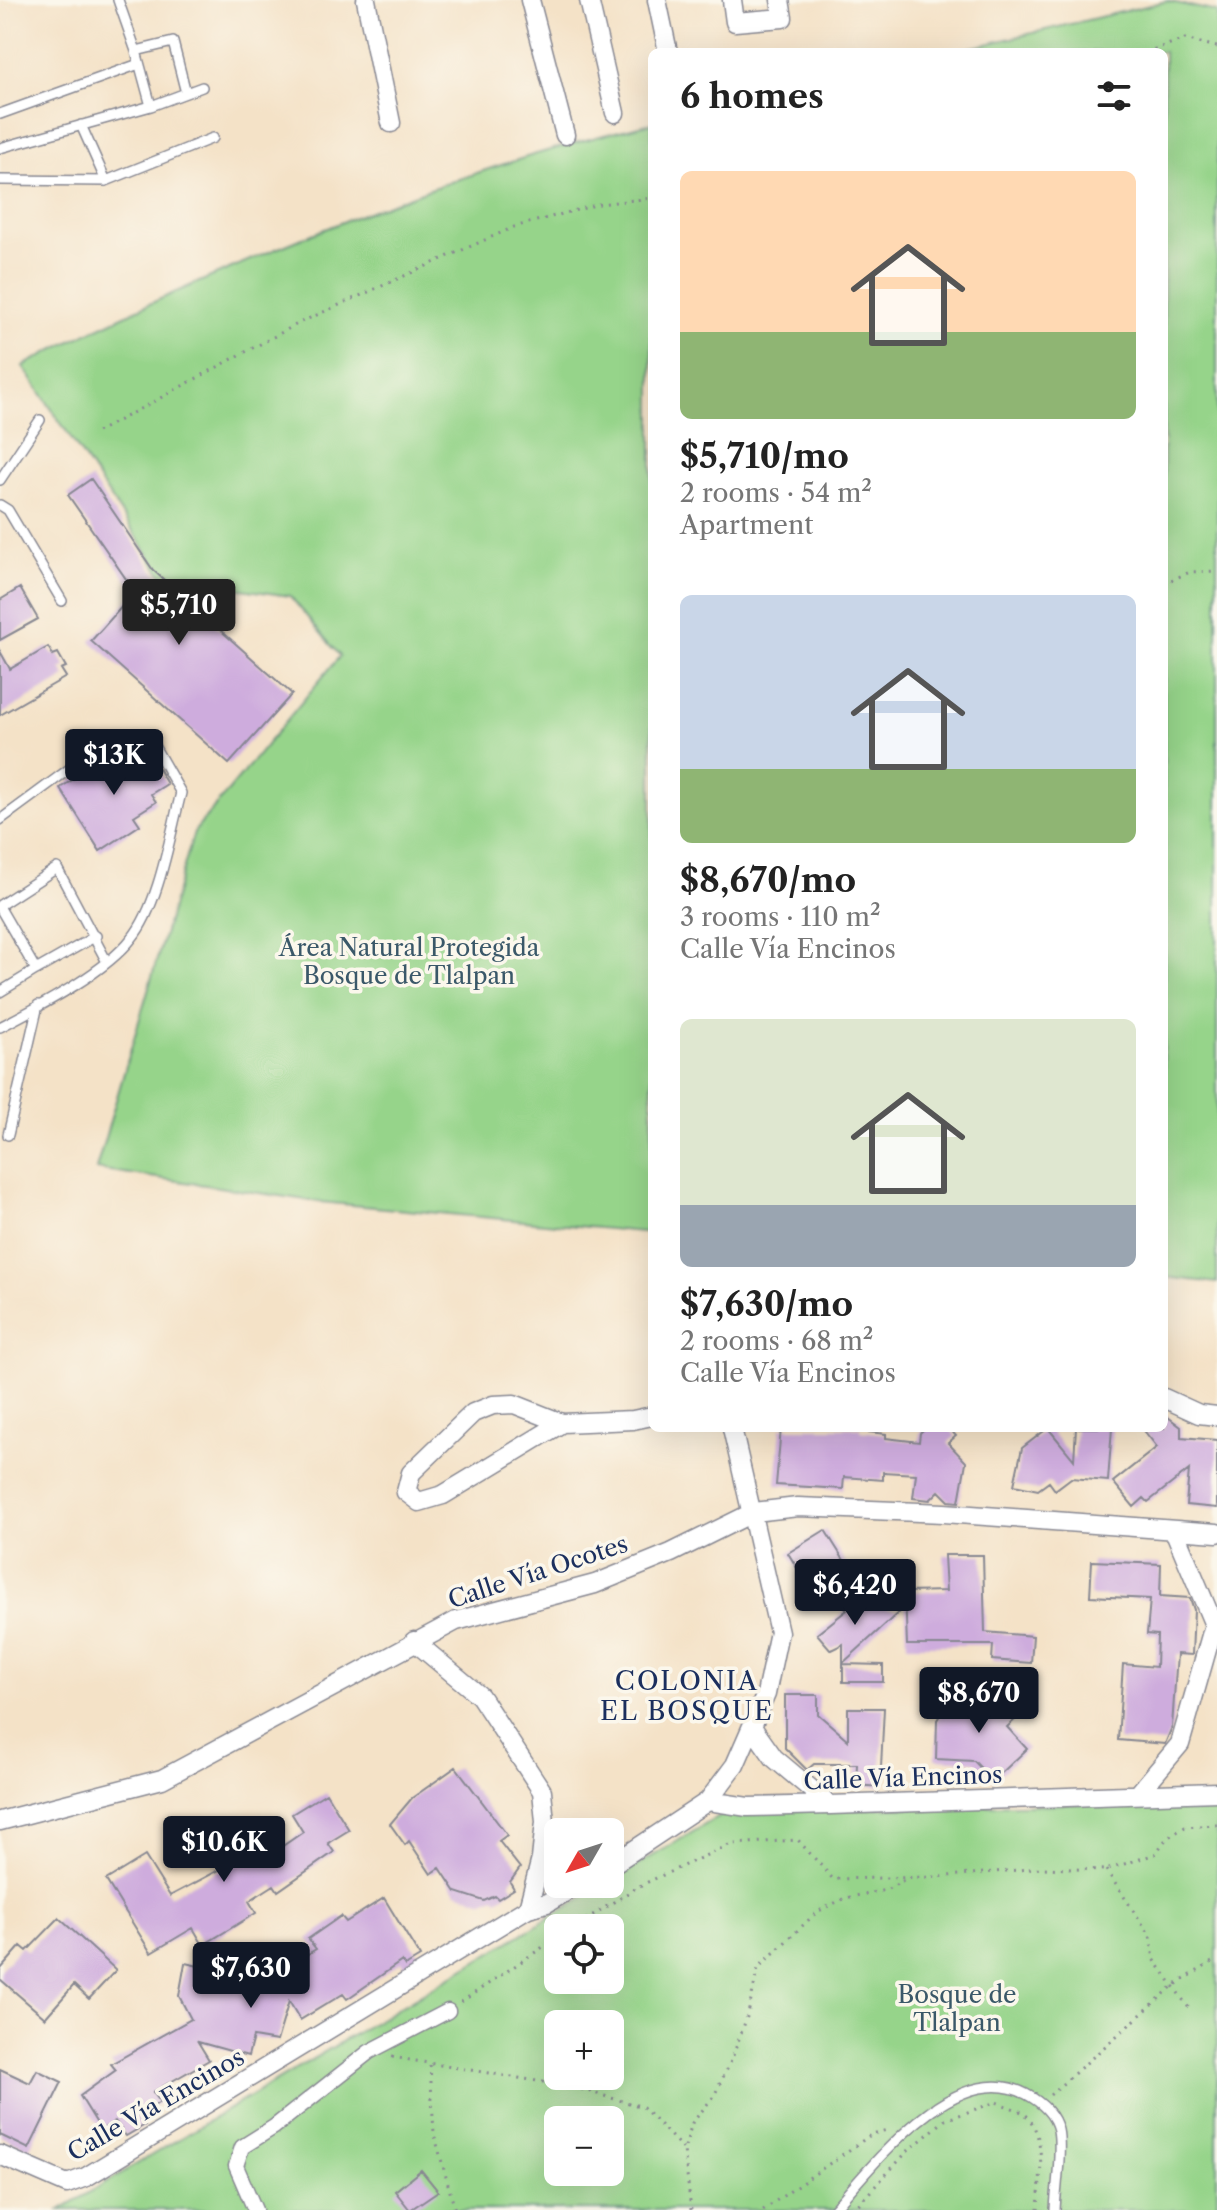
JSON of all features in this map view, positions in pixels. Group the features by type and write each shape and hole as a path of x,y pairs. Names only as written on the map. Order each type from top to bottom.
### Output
{"street":[{"path":"366,0 391,123"},
{"path":"530,0 565,135"},
{"path":"589,0 615,113"},
{"path":"657,0 667,48"},
{"path":"732,0 735,22 783,18 780,0"},
{"path":"1168,1400 1199,1414 1217,1416"},
{"path":"562,1423 443,1495 419,1502 406,1492 411,1473 473,1413 493,1405 514,1404 562,1423 648,1417"},
{"path":"624,1857 708,1801 735,1765 766,1694 779,1632 754,1512 733,1432"},
{"name":"Calle Vía Ocotes","path":"0,1821 162,1779 456,1621 595,1584 671,1553 754,1512 798,1507 944,1513 1217,1533"},
{"path":"1139,1793 1180,1744 1215,1619 1174,1530"},
{"path":"414,1641 480,1696 542,1791 545,1822 541,1859 528,1908"},
{"path":"752,1727 774,1758 830,1805"},
{"name":"Calle Vía Encinos","path":"708,1801 748,1807 1217,1792"},
{"name":"Calle Vía Encinos","path":"0,2155 67,2184 86,2177 528,1908 555,1898"},
{"path":"255,2210 236,2166 242,2147 274,2127 369,2052 448,2011"}],"lane":[{"path":"118,0 151,106"},
{"path":"136,51 173,42 186,93"},
{"path":"0,114 139,64"},
{"path":"0,148 151,106 202,87"},
{"path":"81,125 106,181"},
{"path":"0,180 106,181 213,138"},
{"path":"0,480 40,420"},
{"path":"0,505 8,510 62,601"},
{"path":"0,820 106,742 125,735 150,739 181,793 150,903 133,937 107,962 1,1024"},
{"path":"36,970 0,906 57,868 96,936 107,962"},
{"path":"0,992 96,936"},
{"path":"8,1135 38,1005"},
{"path":"833,2210 900,2135 938,2106 982,2087 1014,2088 1042,2103 1058,2129 1055,2210"}],"path":[{"path":"1158,48 1185,39 1217,47"},
{"path":"97,432 301,322 514,227 599,204 648,198"},
{"path":"1168,581 1190,572 1217,571"},
{"path":"594,1914 639,1886 731,1844 798,1840 833,1879 1041,1868 1106,1870 1155,1854 1167,1838 1185,1827 1217,1825"},
{"path":"1106,1870 1134,1906 1150,1935 1154,1959 1191,2011"},
{"path":"691,2210 684,2150 692,2123 714,2096 731,2061 748,2014 758,1968 817,1912 845,1898 886,1890 910,1877"},
{"path":"448,2011 544,1946"},
{"path":"1024,2113 1042,2103 1172,1987 1217,1959"},
{"path":"369,2052 430,2065 573,2087 643,2107 684,2150"},
{"path":"430,2065 434,2133 455,2210"},
{"path":"763,2210 872,2134 920,2120 945,2120 996,2102 1024,2113 1035,2129 1040,2153 1038,2210"},
{"path":"853,2210 907,2152 945,2120"}],"green space":[{"path":"1167,1 1217,12 1217,1283 1168,1277 1168,48 970,48"},
{"name":"Área Natural Protegida Bosque de Tlalpan","path":"648,124 648,1233 320,1202 96,1169 194,832 340,656 290,596 164,578 23,366 175,293 383,206 489,169"},
{"name":"Bosque de Tlalpan","path":"1217,1801 1217,2210 60,2210 544,1921 544,1994 624,1994 624,1914 556,1914 582,1898 624,1898 624,1873 728,1811"}],"building":[{"path":"91,479 153,570 292,694 229,764 91,641 135,592 68,495"},
{"path":"20,588 38,619 0,640 0,600"},
{"path":"48,647 53,655 58,653 66,667 61,669 66,677 0,715 0,651 10,669"},
{"path":"149,753 167,784 151,794 156,802 134,816 140,825 100,851 60,788 111,755 116,763 123,758 136,762"},
{"path":"1168,1417 1181,1427 1181,1437 1217,1440 1217,1508 1186,1505 1189,1470 1148,1502 1144,1498 1134,1507 1113,1482 1157,1447 1145,1432 1168,1432"},
{"path":"781,1432 869,1432 886,1434 886,1438 919,1442 921,1432 952,1432 956,1436 948,1443 966,1462 959,1502 949,1501 939,1491 930,1500 913,1498 916,1474 883,1472 883,1480 844,1477 843,1489 776,1485"},
{"path":"1043,1432 1051,1432 1074,1460 1076,1432 1112,1432 1108,1481 1071,1478 1055,1490 1049,1482 1038,1490 1014,1485 1022,1448"},
{"path":"825,1530 857,1581 837,1594 823,1572 816,1577 811,1570 802,1576 788,1553"},
{"path":"944,1555 983,1555 985,1632 1033,1636 1031,1663 992,1660 993,1645 907,1645 905,1592 946,1591"},
{"path":"1092,1561 1161,1564 1160,1596 1190,1598 1194,1610 1192,1655 1177,1654 1172,1727 1165,1744 1118,1740 1123,1664 1156,1667 1157,1635 1147,1634 1150,1599 1090,1596"},
{"path":"841,1600 900,1611 843,1663 843,1644 831,1650 817,1634 847,1610"},
{"path":"843,1664 883,1665 883,1682 843,1682"},
{"path":"954,1692 983,1716 984,1699 1005,1699 1020,1715 1007,1727 1027,1749 993,1781 974,1761 936,1759 937,1720"},
{"path":"785,1695 818,1695 818,1714 848,1740 848,1708 884,1708 880,1787 856,1785 857,1764 814,1764 807,1770 785,1748"},
{"path":"456,1767 507,1835 499,1841 520,1868 510,1882 514,1889 498,1899 495,1896 484,1901 456,1892 440,1868 431,1874 409,1841 405,1845 390,1824 412,1798"},
{"path":"326,1793 349,1830 328,1843 334,1852 278,1891 274,1885 249,1901 256,1913 203,1945 193,1928 151,1953 106,1880 145,1856 170,1896 238,1860 258,1863 303,1832 292,1814"},
{"path":"384,1898 420,1957 405,1966 402,1961 347,1999 343,1994 300,2020 289,2001 277,2041 253,2037 248,2056 198,2042 209,2060 153,2092 160,2102 139,2115 145,2125 126,2136 115,2121 101,2130 80,2096 116,2070 111,2064 191,2019 179,1996 185,1963 208,1968 207,1980 228,1986 263,1961 272,1976 316,1949 308,1939 341,1916 346,1922"},
{"path":"59,1918 116,1970 89,1999 74,1985 45,2018 0,1979 0,1970 21,1946 27,1951"},
{"path":"0,2069 30,2083 37,2070 62,2082 29,2149 0,2135"},
{"path":"421,2170 438,2191 410,2210 395,2191"}],"district":[{"name":"COLONIA EL BOSQUE","path":"687,1696"}]}
